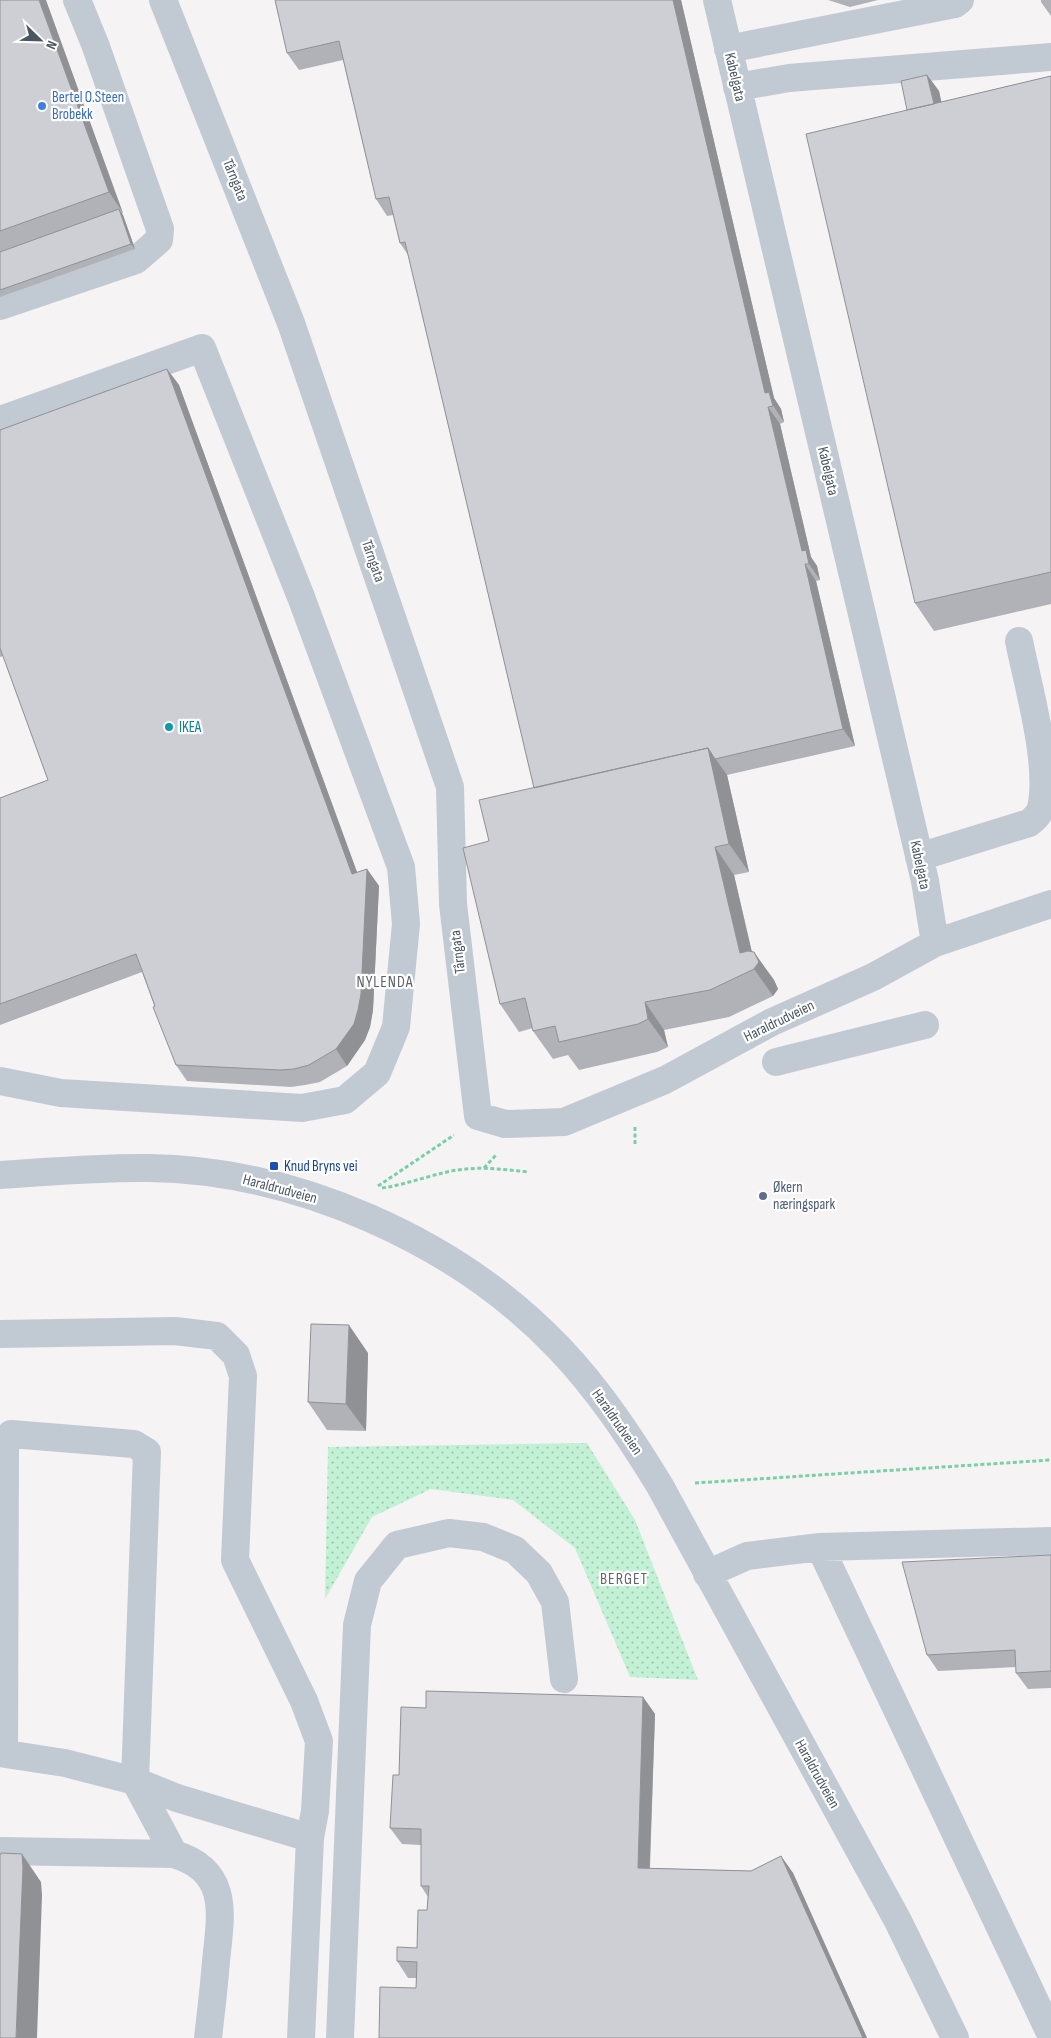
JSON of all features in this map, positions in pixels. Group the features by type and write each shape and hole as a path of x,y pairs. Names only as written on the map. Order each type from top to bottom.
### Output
{"street":[{"path":"0,306 136,260 159,240 160,229 95,44 77,0"},
{"name":"Tårngata","path":"163,0 291,323 450,786 453,904 478,1116"},
{"name":"Kabelgata","path":"717,0 919,857 935,943"},
{"path":"728,49 955,4 960,0"},
{"path":"737,87 790,78 1051,57"},
{"path":"0,420 202,348 301,597 401,867 406,924 396,1026 376,1073 345,1100 302,1108 61,1092 0,1081"},
{"path":"919,857 1029,823 1040,809 1044,773 1019,641"},
{"name":"Haraldrudveien","path":"478,1116 506,1124 564,1122 665,1080 772,1022 873,977 935,943 1051,904"},
{"path":"776,1062 925,1025"},
{"name":"Haraldrudveien","path":"0,1175 149,1168 245,1178 290,1190 382,1224 438,1252 478,1278 525,1315 559,1348 598,1392 630,1437 660,1486 898,1920 955,2038"},
{"path":"0,1334 175,1331 217,1336 236,1355 243,1376 235,1560 304,1701 319,1741 315,1811 310,1838 301,2038"},
{"path":"174,1854 135,1780 147,1452 134,1444 11,1434 5,1443 2,1753 65,1764 135,1780 177,1798 310,1838"},
{"path":"340,2038 358,1625 368,1581 398,1546 449,1533 483,1537 514,1550 539,1573 555,1602 564,1679"},
{"path":"707,1574 748,1556 820,1547 1051,1541"},
{"path":"820,1547 1051,2035"},
{"path":"0,1851 174,1854 187,1858 205,1871 213,1882 221,1915 211,2036"}],"path":[{"path":"478,1116 448,1140 374,1189 411,1183 465,1169 484,1168 529,1172"},
{"path":"634,1118 635,1146"},
{"path":"689,1484 1051,1460"}],"green space":[{"path":"587,1443 635,1520 698,1680 630,1677 575,1548 513,1500 431,1489 372,1517 325,1599 328,1447"}],"building":[{"name":"Bertel O.Steen Brobekk","path":"0,0 39,0 109,192 0,231"},
{"path":"275,0 673,0 765,393 769,392 773,406 768,407 802,551 806,550 809,564 805,564 843,729 715,759 708,748 534,788 405,242 400,243 389,197 376,199 339,41 287,53"},
{"path":"927,75 934,104 907,110 901,81"},
{"path":"1051,76 1051,572 915,603 806,134"},
{"path":"119,209 131,244 0,290 0,252"},
{"name":"IKEA","path":"167,369 352,874 367,869 361,994 354,1024 336,1049 309,1065 294,1069 176,1065 153,1007 155,1006 136,954 0,1004 0,798 48,780 0,648 0,430"},
{"path":"708,748 729,844 715,847 740,953 754,952 759,962 754,969 710,990 645,1002 648,1019 638,1024 559,1042 555,1026 533,1031 525,998 500,1004 463,848 489,841 479,800"},
{"path":"311,1324 349,1325 346,1404 308,1402"},
{"path":"1051,1555 1051,1671 1016,1673 1015,1650 927,1655 902,1562"},
{"path":"426,1691 643,1697 638,1868 751,1871 781,1856 863,2038 379,2038 380,1987 416,1988 417,1962 397,1961 397,1947 417,1948 418,1910 427,1910 429,1886 421,1886 421,1829 390,1828 393,1775 399,1775 401,1707 426,1708"},
{"path":"1,1853 22,1854 16,2038 0,2038"}],"place":[{"name":"Bertel O.Steen Brobekk","path":"42,106"},
{"name":"IKEA","path":"169,727"},
{"name":"Knud Bryns vei","path":"274,1166"},
{"name":"Økern næringspark","path":"763,1196"}],"district":[{"name":"NYLENDA","path":"385,982"},
{"name":"BERGET","path":"624,1579"}]}
